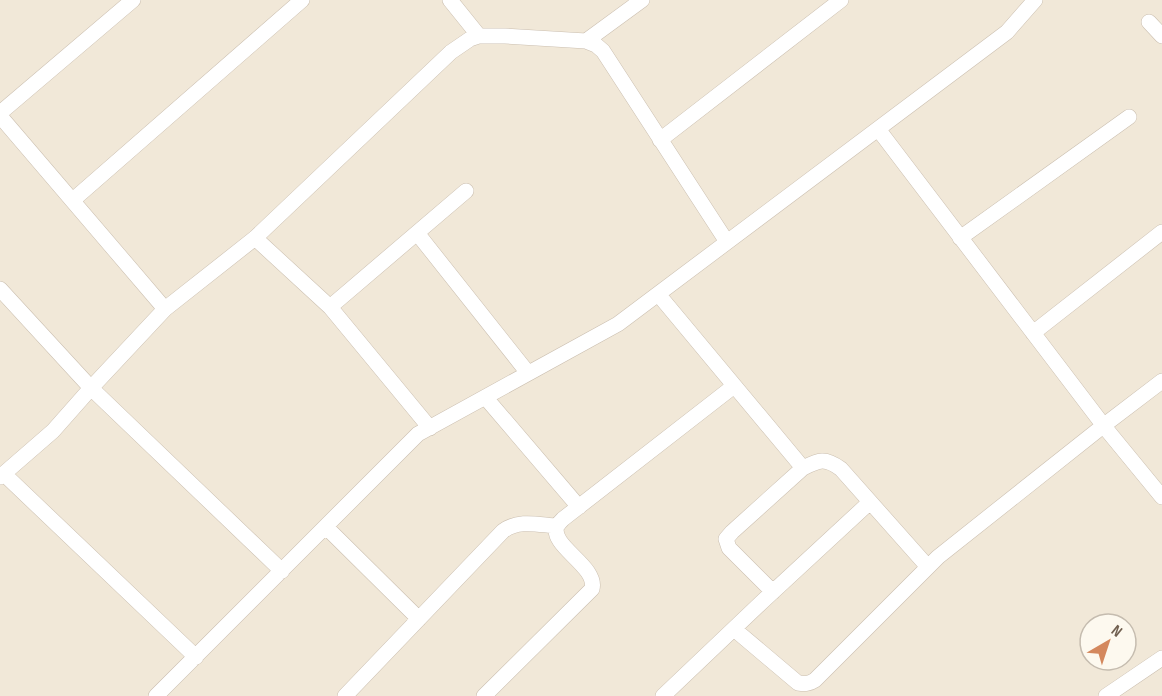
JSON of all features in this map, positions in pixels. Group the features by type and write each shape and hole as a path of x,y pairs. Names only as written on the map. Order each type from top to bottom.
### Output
{"street":[{"path":"133,0 0,114 165,309"},
{"path":"73,200 302,0"},
{"path":"450,0 479,36"},
{"path":"586,41 622,6 642,0"},
{"path":"660,140 841,0"},
{"path":"156,696 418,434 618,324 1007,32 1035,0"},
{"path":"1149,22 1162,36"},
{"path":"196,657 2,475 53,431 165,309 255,238 451,52 470,39 479,36 586,41 596,45 603,51 727,242"},
{"path":"960,238 1129,117"},
{"path":"878,129 1103,426 1162,497"},
{"path":"330,307 466,191"},
{"path":"1033,333 1162,232"},
{"path":"417,233 528,373"},
{"path":"255,238 330,307 430,428"},
{"path":"1,292 91,388 282,571"},
{"path":"658,294 803,468"},
{"path":"734,629 798,683 810,683 938,557 1162,381"},
{"path":"484,696 592,589 594,583 590,575 560,541 556,533 557,526 734,386"},
{"path":"485,397 579,507"},
{"path":"773,591 729,548 726,539 732,531 803,468 823,460 833,463 840,469 928,567"},
{"path":"663,696 870,502"},
{"path":"345,696 508,527 520,523 557,526"},
{"path":"326,527 419,619"},
{"path":"1106,696 1162,658"}],"shaded area":[{"path":"0,0 1162,0 1162,696 0,696"}]}
